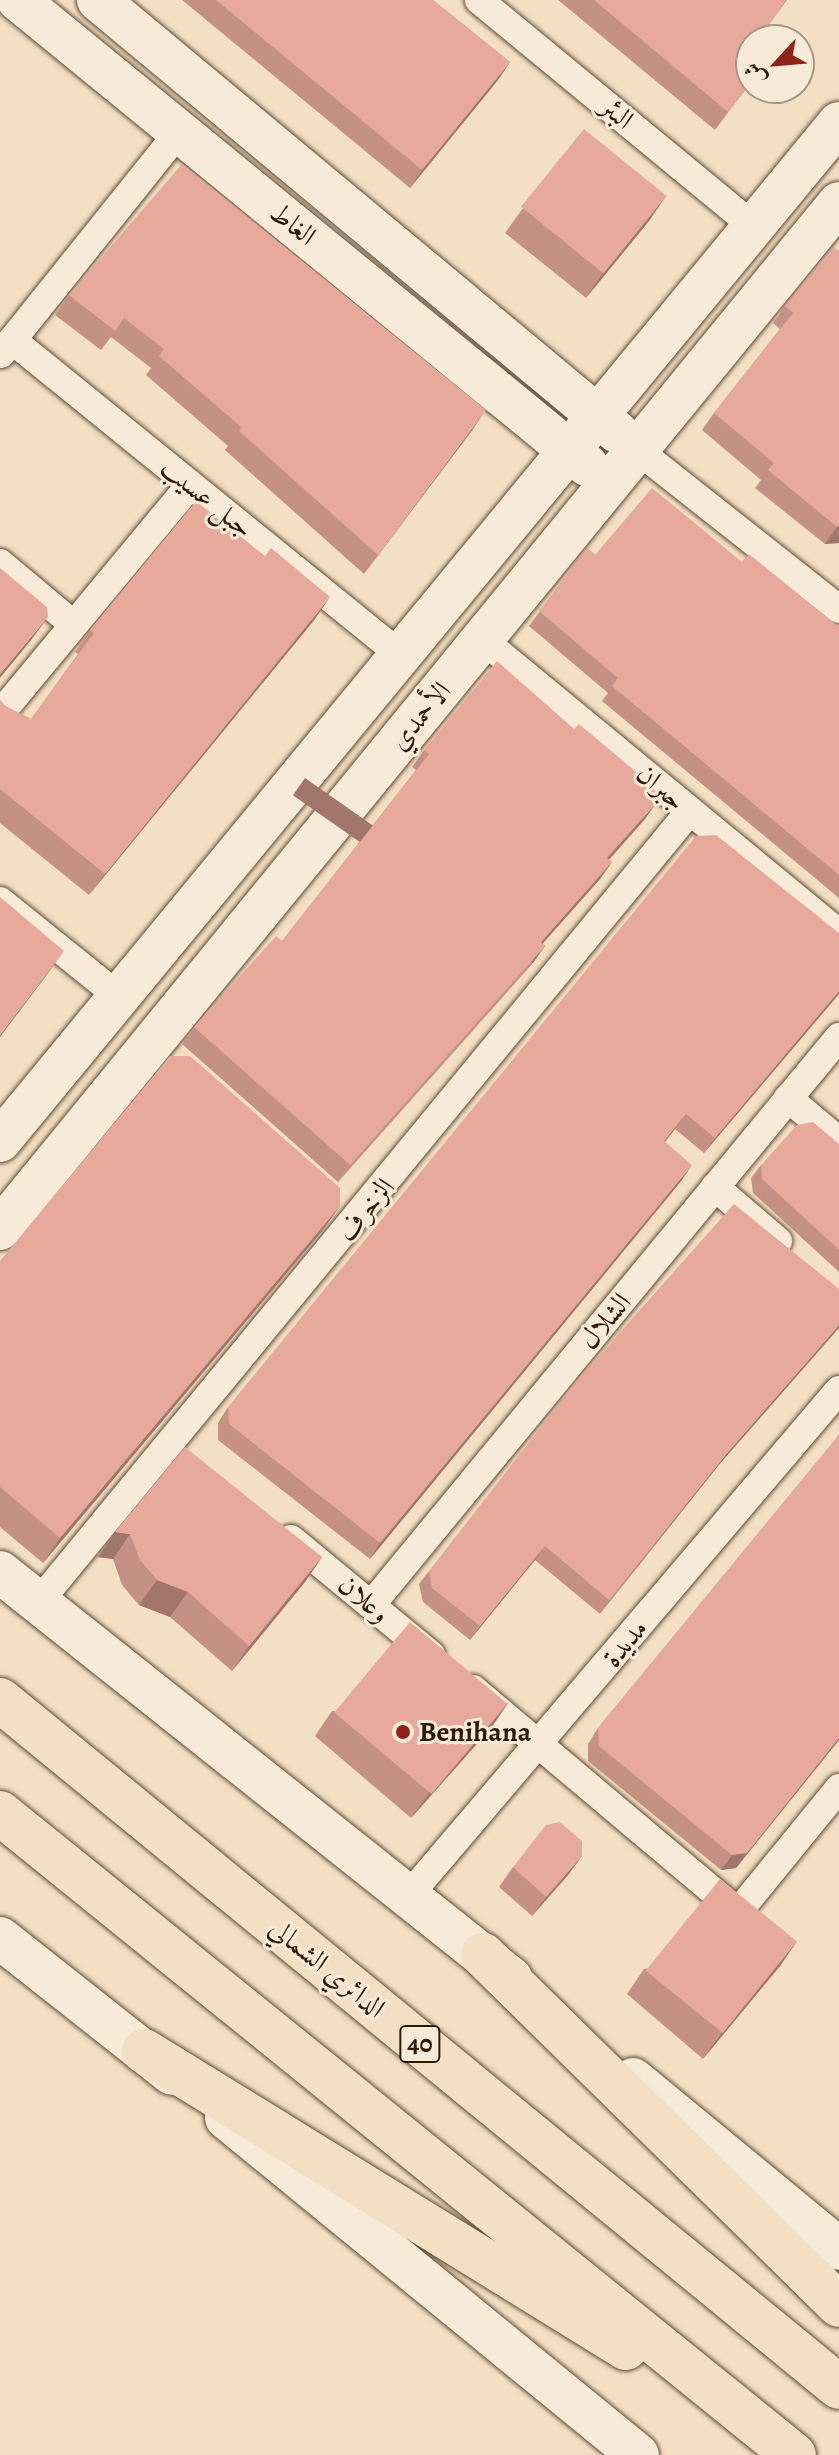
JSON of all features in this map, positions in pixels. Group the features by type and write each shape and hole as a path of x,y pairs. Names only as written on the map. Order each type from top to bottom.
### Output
{"highway":[{"name":"الدائري الشمالي","path":"0,1700 839,2387"},
{"path":"0,1813 789,2450"},
{"path":"483,1955 839,2305"},
{"path":"144,2051 789,2450"}],"street":[{"name":"الغاط","path":"18,0 611,484"},
{"name":"الغاط","path":"98,0 640,452"},
{"name":"البئر","path":"479,0 754,227"},
{"name":"الأحمدي","path":"0,1141 402,656 567,449 839,123"},
{"path":"6,347 179,132"},
{"name":"الأحمدي","path":"0,1229 164,1050 483,640 640,452 839,203"},
{"path":"662,336 626,399 648,418 705,371"},
{"name":"جبل عسيب","path":"6,347 190,485 402,656"},
{"path":"640,452 836,600"},
{"path":"515,517 561,474 587,494 552,555"},
{"path":"0,714 190,485"},
{"path":"0,563 73,624"},
{"name":"جبران","path":"483,640 839,933"},
{"name":"الزخرف","path":"37,1604 357,1221 690,811"},
{"path":"0,901 118,996"},
{"name":"الشلال","path":"371,1605 839,1037"},
{"path":"788,1098 839,1141"},
{"path":"715,1187 794,1255"},
{"path":"335,1201 357,1221"},
{"name":"مديدة","path":"410,1894 839,1390"},
{"path":"173,1442 196,1461"},
{"name":"وعلان","path":"266,1519 738,1912 839,1788"},
{"path":"0,1572 410,1894 839,2249"},
{"path":"0,1938 144,2051 638,2455"}],"building":[{"path":"216,0 433,0 510,62 422,170"},
{"path":"594,0 786,0 769,24 735,24 735,103 728,112"},
{"path":"584,129 666,196 603,273 521,207"},
{"path":"182,164 486,410 378,555 239,431 241,427 159,356 164,349 124,318 115,331 69,295"},
{"path":"834,247 839,251 837,527 768,470 774,463 714,413 793,313 785,306"},
{"path":"652,488 742,562 749,554 839,627 839,875 612,686 618,678 539,611 587,548 595,555"},
{"path":"196,501 265,556 271,548 330,597 105,874 0,789 0,700 5,706 31,719 94,633 90,630"},
{"path":"0,568 47,607 48,617 0,674"},
{"path":"497,661 574,729 579,724 654,787 657,802 607,858 612,862 541,942 545,946 350,1165 194,1027 276,936 282,941 429,754 424,750"},
{"path":"716,835 839,933 839,991 715,1138 686,1114 664,1141 692,1165 380,1543 229,1424 228,1407 696,836"},
{"path":"0,897 64,951 0,1035"},
{"path":"170,1056 190,1056 340,1188 340,1206 60,1538 0,1487 0,1261"},
{"path":"813,1122 839,1144 839,1250 762,1179 761,1165 797,1125"},
{"path":"734,1204 839,1289 839,1325 727,1453 609,1600 545,1546 480,1626 432,1588 429,1571 575,1383"},
{"path":"839,1435 839,1738 747,1853 732,1855 599,1746 598,1728"},
{"path":"185,1447 322,1557 249,1646 188,1592 157,1580 140,1560 130,1534 115,1532"},
{"name":"Benihana","path":"410,1622 507,1704 431,1794 334,1712"},
{"path":"560,1822 582,1841 582,1856 546,1897 513,1867 546,1825"},
{"path":"720,1879 797,1941 723,2033 646,1971"}],"place":[{"name":"Benihana","path":"403,1732"}]}
